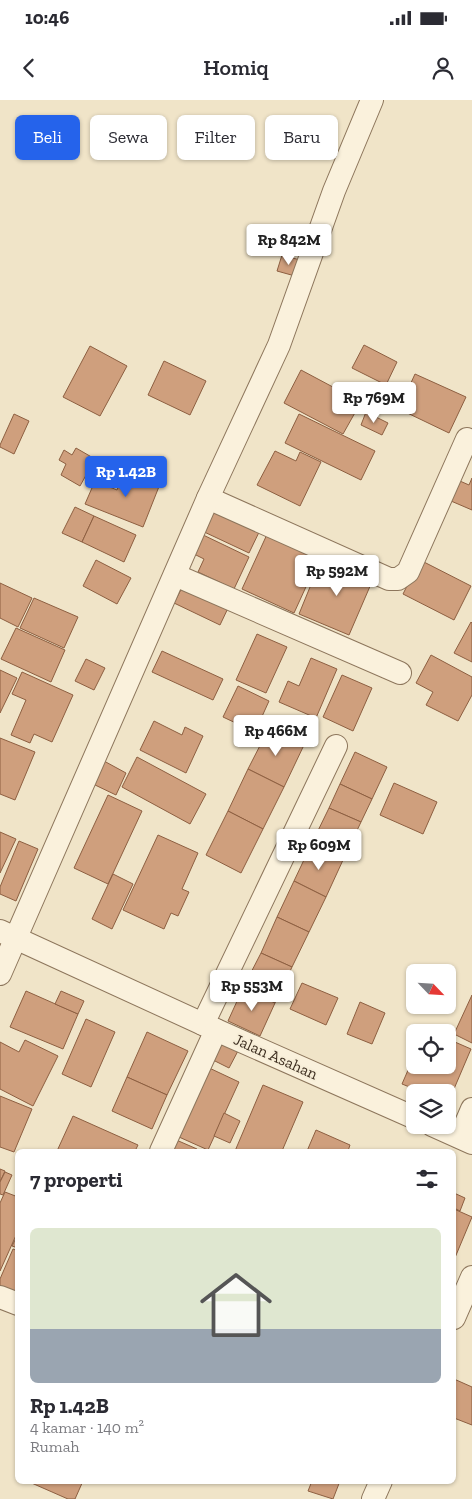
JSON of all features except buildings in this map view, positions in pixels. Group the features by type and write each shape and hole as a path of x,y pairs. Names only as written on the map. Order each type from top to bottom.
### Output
{"street":[{"path":"0,974 8,935 279,345 331,200 372,100"},
{"path":"208,498 389,579 398,579 408,572 467,439"},
{"path":"175,575 400,673"},
{"path":"162,1149 210,1027 336,746"},
{"name":"Jalan Asahan","path":"8,935 406,1114"},
{"path":"452,1134 466,1140 472,1109"},
{"path":"456,1313 472,1277"},
{"path":"0,1297 15,1303"},
{"path":"373,1499 380,1484"}]}
